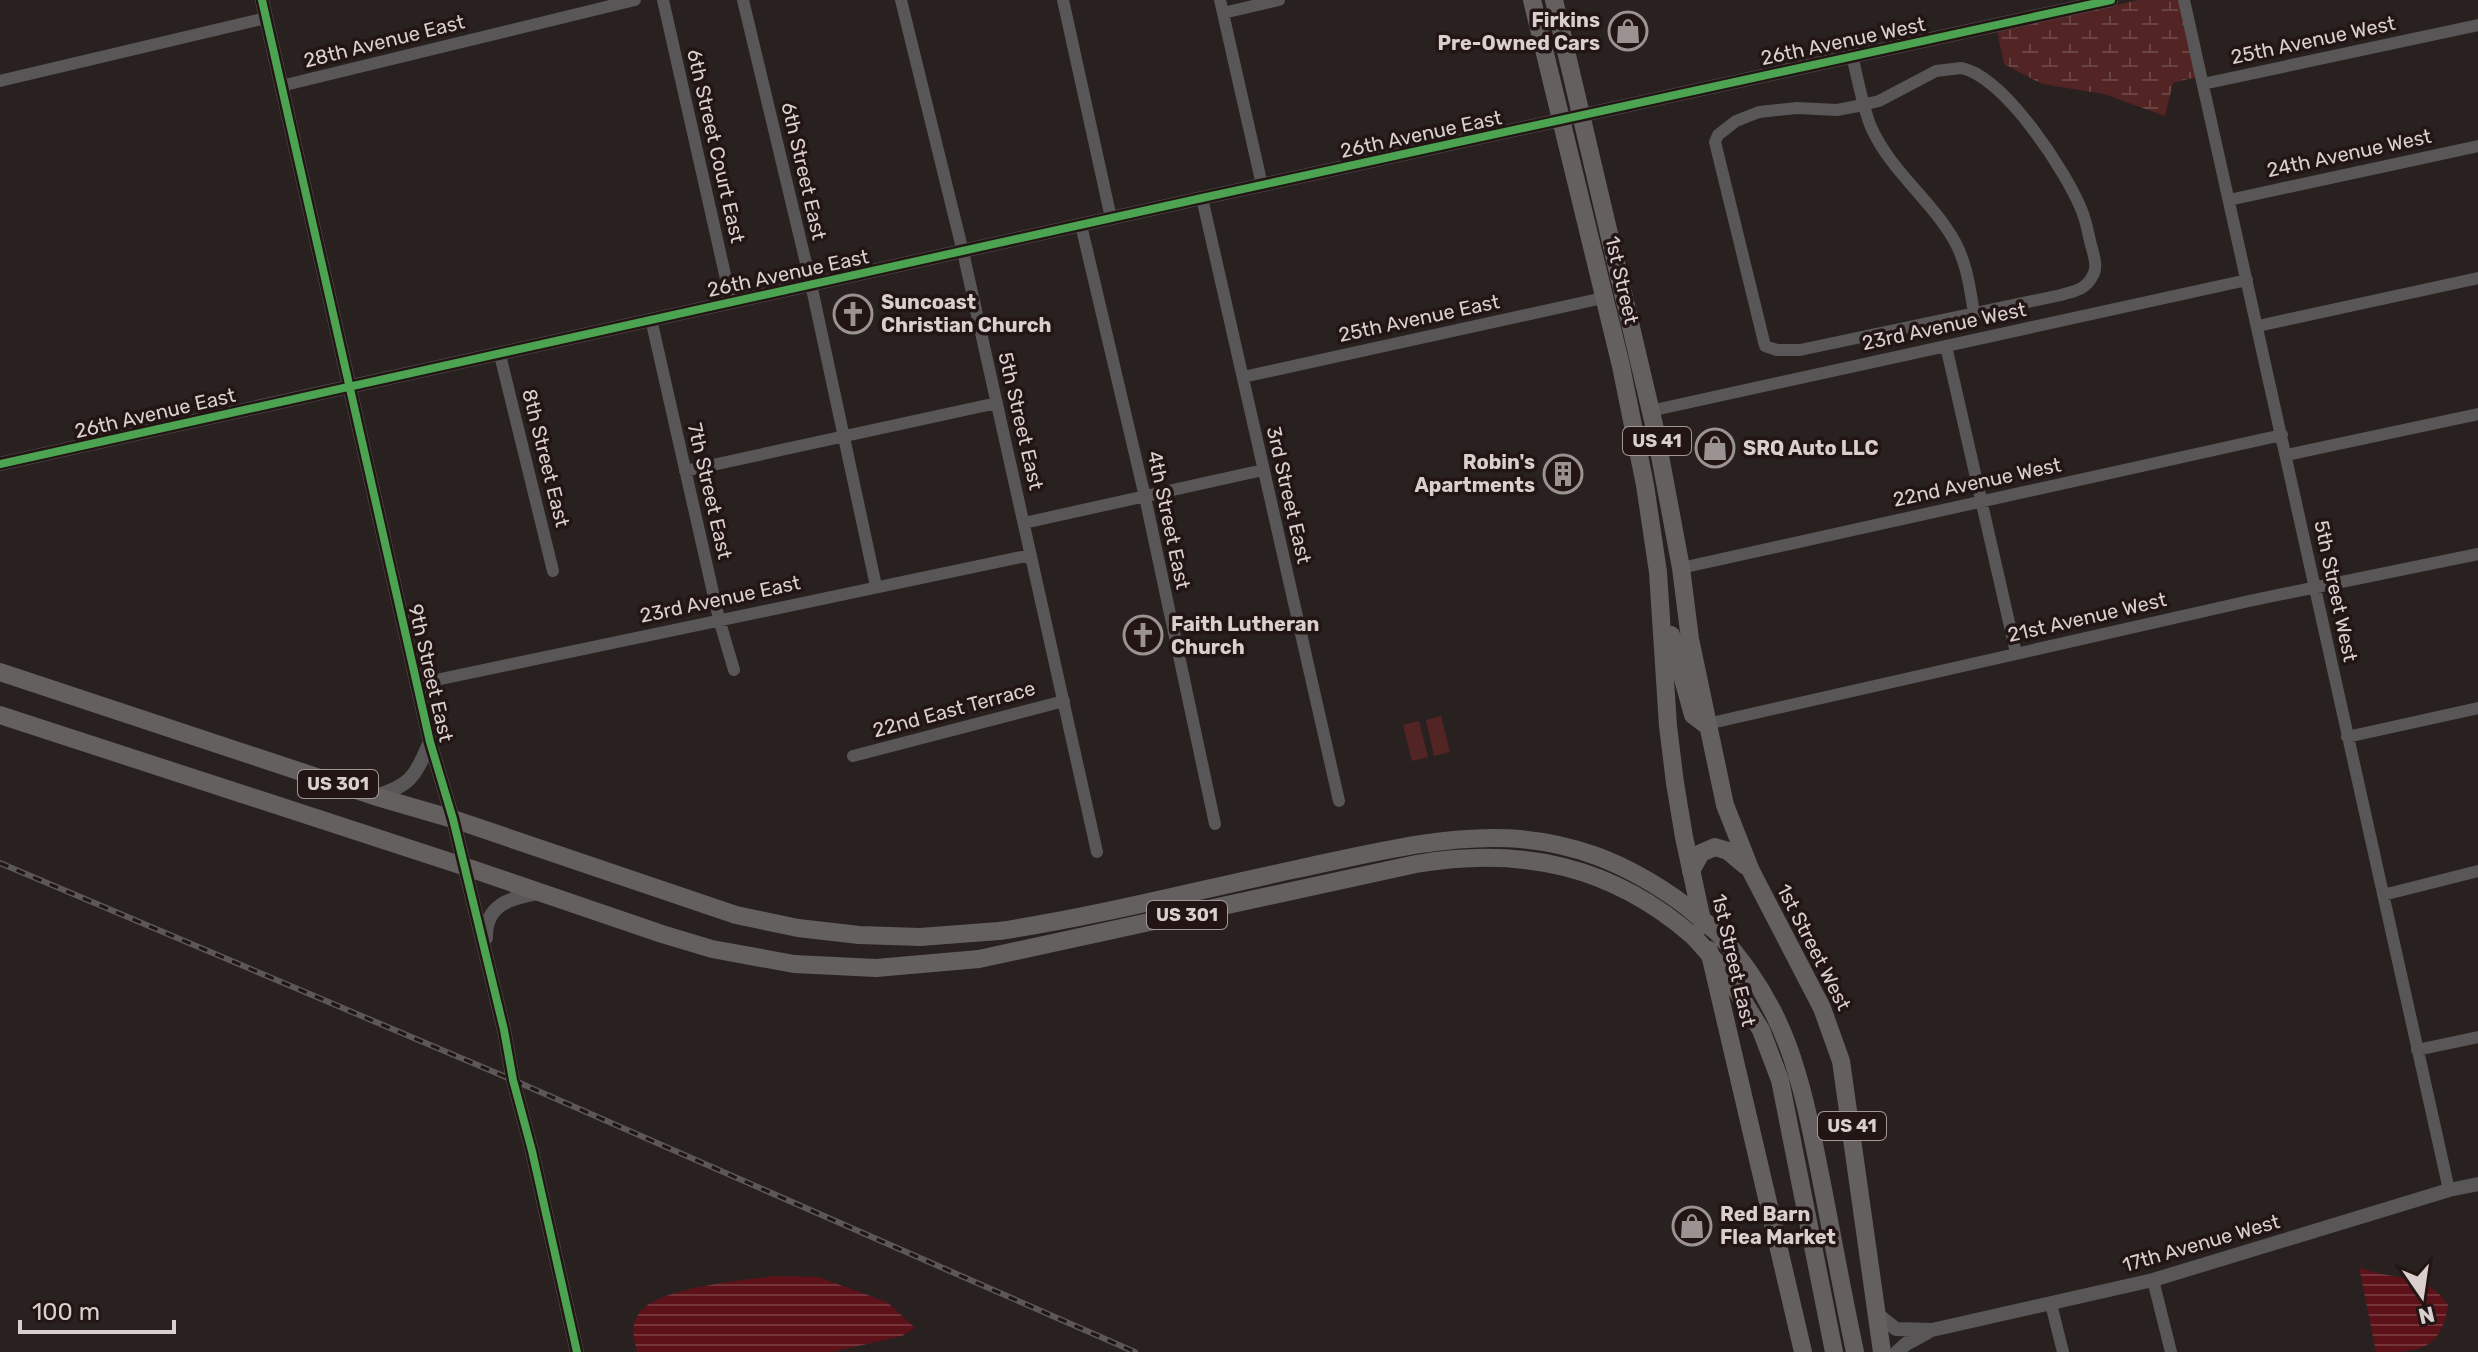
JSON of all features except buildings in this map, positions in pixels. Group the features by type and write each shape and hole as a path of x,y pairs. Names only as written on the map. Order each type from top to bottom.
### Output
{"main road":[{"name":"1st Street","path":"1532,0 1622,371 1645,485 1658,572"},
{"name":"1st Street","path":"1554,0 1650,411 1681,568"},
{"path":"1622,371 1638,408 1668,556 1673,565 1681,568 1666,581 1661,606 1693,715 1699,722 1707,724"},
{"name":"1st Street West","path":"1681,568 1690,639 1725,805 1751,871 1818,1000 1838,1052 1851,1120 1882,1352"},
{"name":"1st Street East","path":"1658,572 1670,746 1691,871 1803,1352"},
{"name":"US 301","path":"0,672 374,796 453,819 723,911 798,928 859,935 946,936 1025,927 1413,844 1476,836 1540,841 1593,855 1642,877 1686,906 1718,933 1762,990 1779,1022 1793,1056 1805,1100 1855,1352"},
{"name":"US 301","path":"0,715 662,934 758,959 834,967 902,967 1004,954 1425,863 1470,857 1505,857 1559,865 1609,882 1657,908 1694,937 1726,973 1761,1030 1780,1080 1834,1352"},
{"path":"1691,871 1701,853 1715,847 1728,851 1751,871"}],"street":[{"name":"9th Street East","path":"262,0 430,742 453,819 577,1352"},
{"name":"28th Avenue East","path":"281,86 582,6 635,0"},
{"name":"6th Street Court East","path":"663,0 731,301"},
{"name":"6th Street East","path":"743,0 811,284 876,586"},
{"name":"5th Street East","path":"901,0 963,252 1097,852"},
{"path":"1063,0 1111,218"},
{"path":"1262,185 1221,6 1279,0"},
{"name":"26th Avenue West","path":"1583,114 2111,0"},
{"name":"5th Street West","path":"2184,0 2449,1190"},
{"path":"0,81 266,18"},
{"name":"25th Avenue West","path":"2203,84 2478,25"},
{"path":"1852,56 1871,127 1901,176 1943,222 1964,260 1974,313"},
{"path":"1961,68 1973,70 2000,92 2036,132 2082,212 2095,263 2094,275 2084,288 1800,350 1777,350 1765,346 1715,142 1718,135 1736,121 1759,112 1797,108 1837,110 1865,105 1879,101 1936,71 1961,68"},
{"name":"26th Avenue East","path":"0,464 1583,114"},
{"name":"24th Avenue West","path":"2229,200 2478,146"},
{"name":"3rd Street East","path":"1202,198 1339,801"},
{"name":"4th Street East","path":"1081,225 1145,497 1215,824"},
{"path":"2258,326 2478,278"},
{"name":"23rd Avenue West","path":"1650,411 2247,280"},
{"name":"25th Avenue East","path":"1243,377 1603,298"},
{"name":"7th Street East","path":"651,319 719,619 734,670"},
{"path":"1946,346 2016,653"},
{"name":"8th Street East","path":"500,355 553,571"},
{"path":"685,471 997,403"},
{"path":"2287,455 2478,414"},
{"name":"22nd Avenue West","path":"1681,568 2282,435"},
{"path":"1024,523 1263,470"},
{"name":"21st Avenue West","path":"1707,724 2016,653 2478,554"},
{"name":"23rd Avenue East","path":"417,684 1031,555"},
{"name":"22nd East Terrace","path":"853,756 1064,701"},
{"path":"2347,737 2478,708"},
{"path":"374,796 407,785 430,742"},
{"path":"2383,895 2478,871"},
{"path":"486,958 486,926 493,910 502,902 537,893"},
{"path":"2417,1050 2478,1037"},
{"name":"17th Avenue West","path":"1877,1314 1896,1329 1932,1330 2153,1280 2449,1190 2478,1184"},
{"path":"2153,1280 2171,1352"},
{"path":"2051,1304 2063,1352"},
{"name":"17th Avenue West","path":"1897,1352 1932,1330"}],"green space":[{"path":"2139,0 2179,0 2196,77 2173,83 2165,116 2104,94 2042,84 2004,64 1997,31"},
{"path":"1441,716 1450,752 1434,756 1426,720"},
{"path":"1419,721 1428,757 1412,761 1403,725"}],"shaded area":[{"path":"2359,1267 2419,1282 2439,1294 2448,1305 2445,1321 2433,1341 2415,1350 2376,1352"},
{"path":"775,1276 818,1277 887,1302 915,1328 902,1336 832,1352 637,1352 634,1324 647,1306 662,1298 701,1287"}],"railway":[{"path":"0,863 513,1080 1135,1352"}],"cycle path":[{"path":"262,0 430,742 453,819 504,1030 577,1352"},
{"path":"0,464 2111,0"}],"place":[{"name":"Firkins Pre-Owned Cars","path":"1628,31"},
{"name":"Suncoast Christian Church","path":"853,314"},
{"name":"SRQ Auto LLC","path":"1715,448"},
{"name":"Robin's Apartments","path":"1563,474"},
{"name":"Faith Lutheran Church","path":"1143,635"},
{"name":"Red Barn Flea Market","path":"1692,1226"}]}
